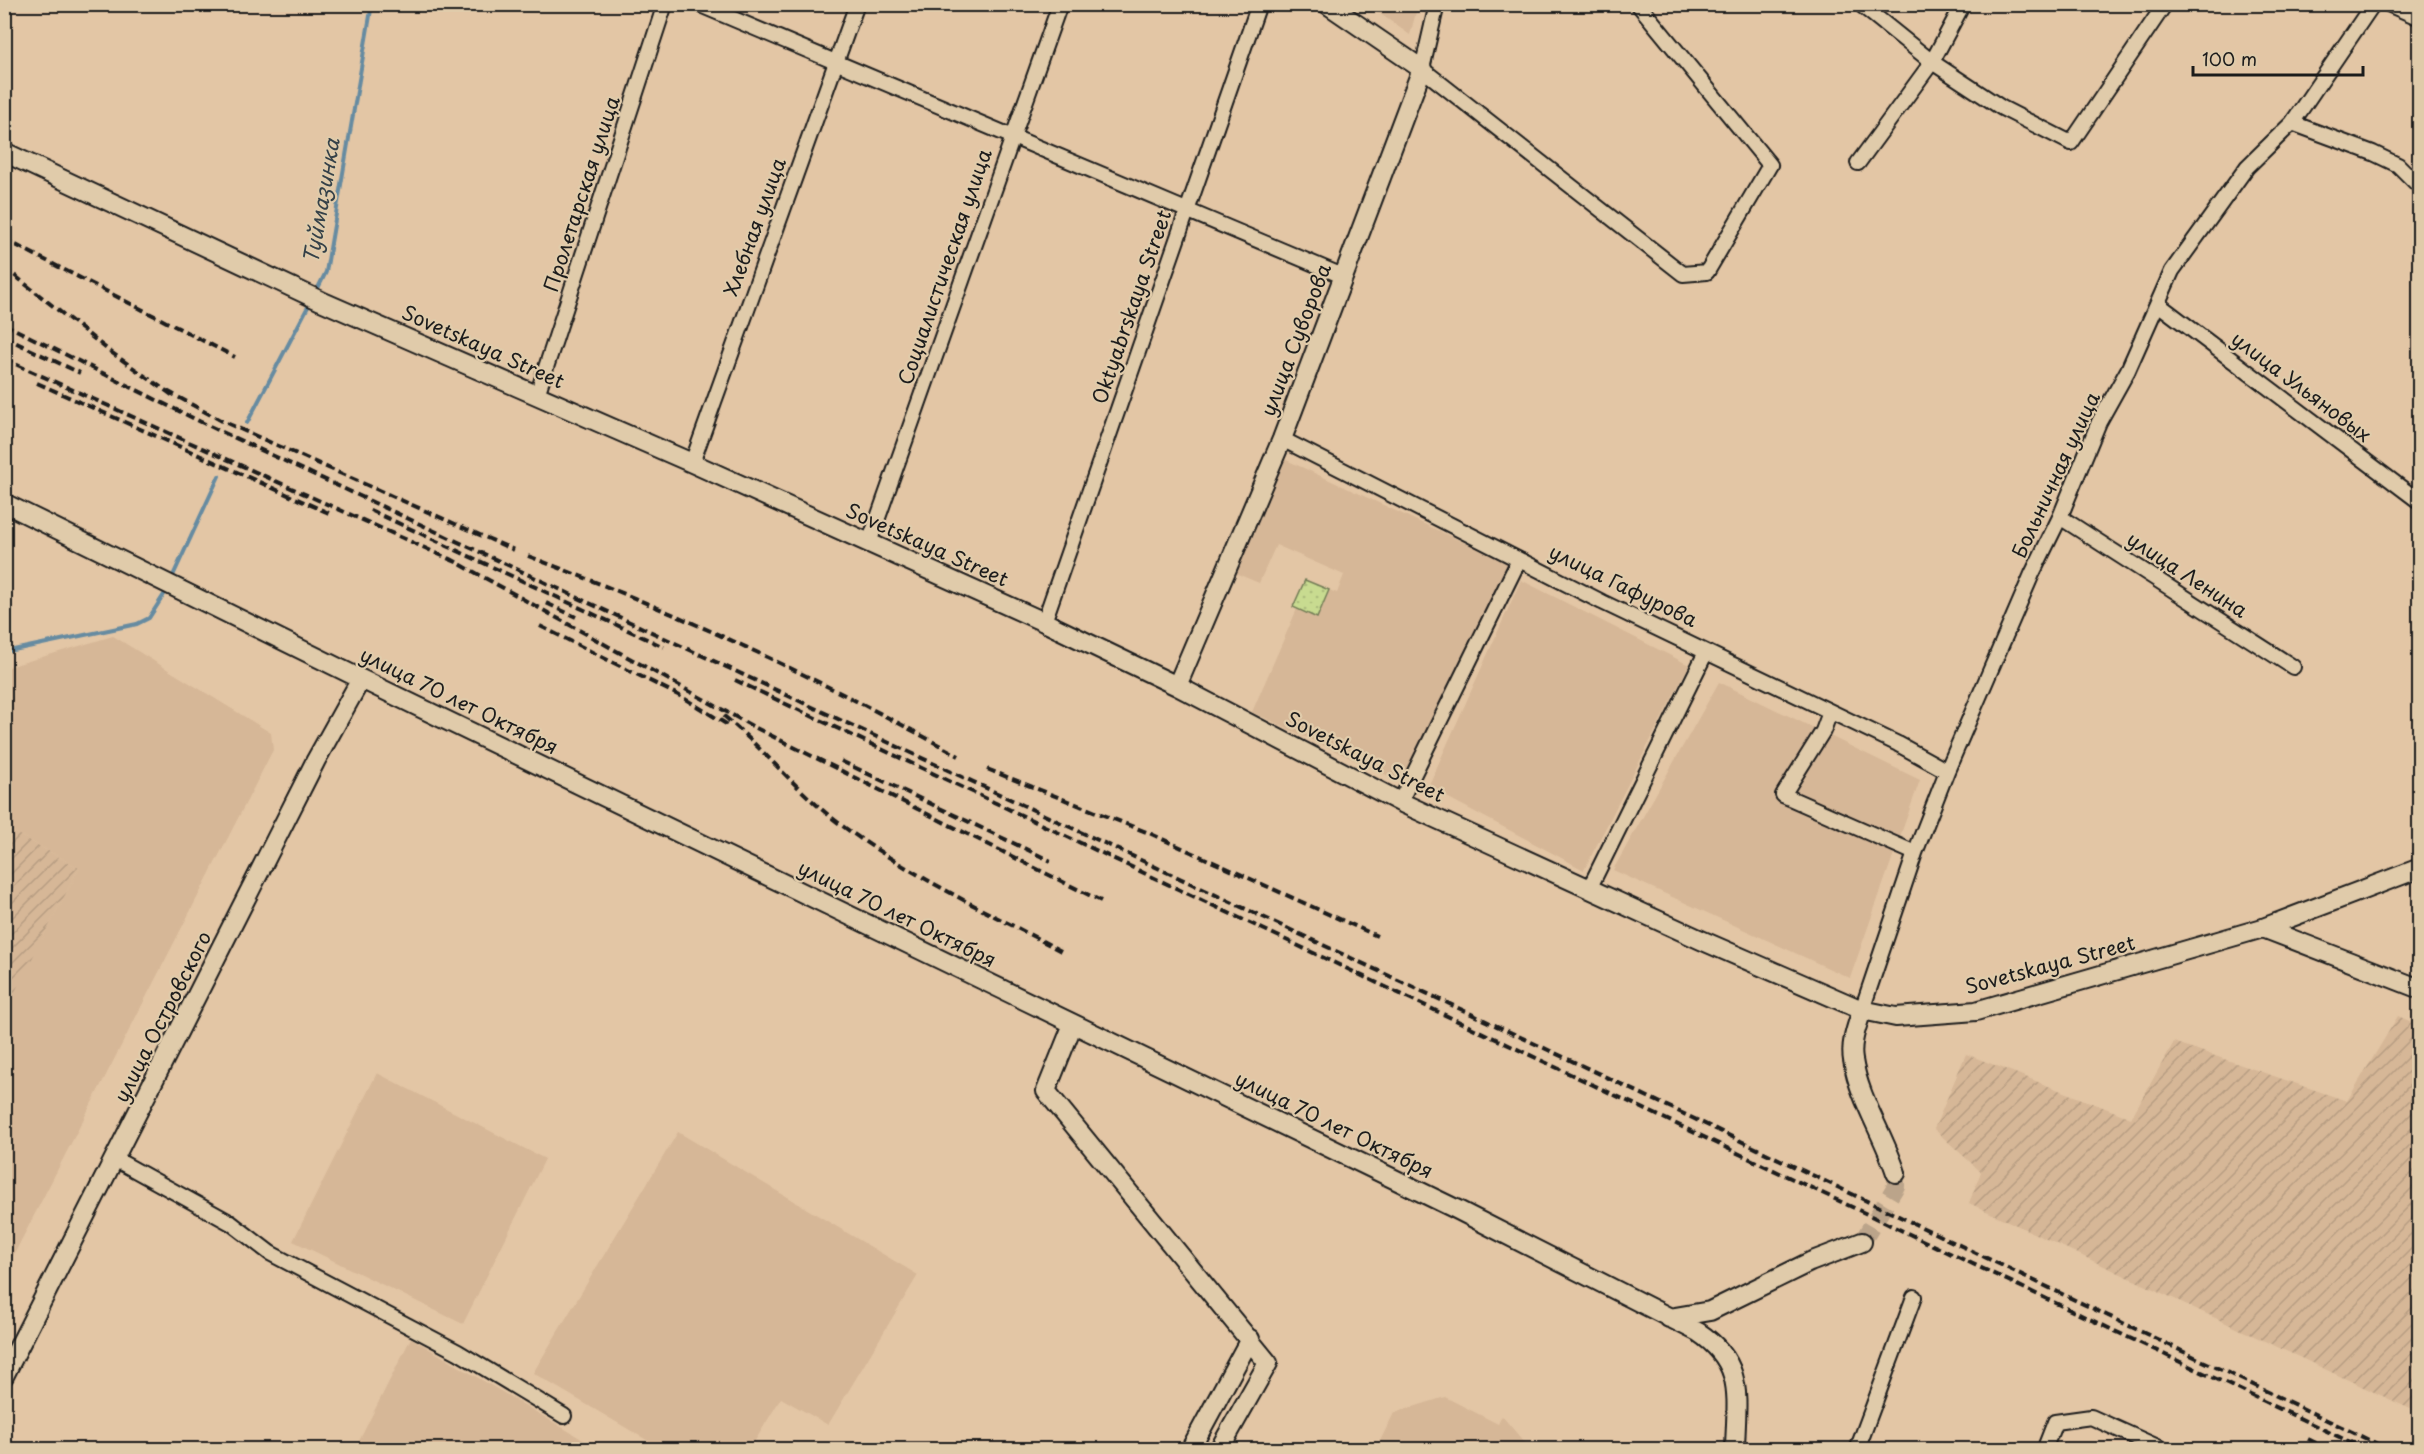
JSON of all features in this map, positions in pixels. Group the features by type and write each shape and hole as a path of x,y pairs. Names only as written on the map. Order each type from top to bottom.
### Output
{"street":[{"name":"Пролетарская улица","path":"537,395 665,4"},
{"path":"698,4 1345,277"},
{"name":"Хлебная улица","path":"692,463 857,4"},
{"name":"Социалистическая улица","path":"869,543 1060,4"},
{"name":"Oktyabrskaya Street","path":"1044,622 1185,210 1259,4"},
{"path":"1327,4 1422,69 1683,274 1707,272 1770,165 1638,4"},
{"name":"улица Суворова","path":"1177,686 1281,439 1345,277 1422,69 1437,4"},
{"path":"1860,4 1932,62 2002,108 2071,143 2165,4"},
{"path":"1858,163 1932,62 1963,4"},
{"name":"Больничная улица","path":"1863,1010 1915,853 1947,771 2019,604 2060,517 2099,422 2128,370 2172,271 2247,167 2292,123 2373,4"},
{"path":"2388,4 2420,18"},
{"path":"2292,123 2382,157 2398,165 2420,187"},
{"name":"Sovetskaya Street","path":"4,152 313,297 692,463 1044,622 1177,686 1400,802 1590,887 1701,940 1863,1010 1896,1017 1976,1011 2263,928 2420,868"},
{"name":"улица Ульяновых","path":"2158,304 2420,502"},
{"name":"улица Гафурова","path":"1281,439 1519,560 1947,771"},
{"name":"улица 70 лет Октября","path":"4,503 151,573 361,679 1456,1209 1698,1332 1723,1352 1733,1372 1736,1396 1735,1449"},
{"name":"улица Ленина","path":"2060,517 2293,667"},
{"path":"1400,802 1519,560"},
{"path":"1590,887 1706,652"},
{"name":"улица Островского","path":"4,1376 316,760 361,679"},
{"path":"1830,712 1823,730 1783,795 1915,853"},
{"path":"2263,928 2420,989"},
{"path":"1863,1010 1854,1036 1852,1058 1861,1091 1896,1173"},
{"path":"1073,1024 1046,1091 1268,1363 1219,1449"},
{"path":"115,1159 231,1223 270,1253 458,1352 564,1416"},
{"path":"1669,1318 1710,1311 1810,1262 1862,1242"},
{"path":"1857,1449 1914,1297"},
{"path":"1190,1449 1250,1339"},
{"path":"2044,1449 2055,1422 2091,1417 2164,1449"}],"shaded area":[{"path":"1368,5 1418,5 1410,35"},
{"path":"1282,458 1510,564 1406,784 1252,712 1297,609 1317,618 1329,590 1337,593 1344,575 1276,545 1259,583 1233,572"},
{"path":"1521,580 1689,665 1584,870 1428,787"},
{"path":"113,636 271,733 273,750 5,1272 5,962 42,939 79,868 5,827 5,668"},
{"path":"1719,682 1920,780 1850,978 1613,870"},
{"path":"5,827 79,868 5,1011"},
{"path":"2398,1016 2419,1025 2419,1413 1969,1203 1981,1172 1934,1129 1966,1054 2131,1118 2174,1042 2347,1101"},
{"path":"377,1073 545,1159 463,1324 293,1241"},
{"path":"678,1132 918,1275 828,1425 781,1398 750,1449 662,1449 533,1373"},
{"path":"411,1338 565,1429 598,1449 355,1449"},
{"path":"1445,1397 1498,1424 1502,1416 1530,1449 1376,1449 1394,1413"}],"green space":[{"path":"1305,580 1329,590 1317,618 1293,607"}],"waterway":[{"name":"Туймазинка","path":"316,292 326,272 372,4"},
{"name":"Туймазинка","path":"247,423 311,301"},
{"name":"Туймазинка","path":"171,580 219,476"},
{"name":"Туймазинка","path":"4,652 137,624 149,618 167,590"}],"tunnel":[{"path":"1862,1242 1896,1186 1896,1173"}],"railway":[{"path":"4,239 235,357"},
{"path":"4,267 108,350 172,395"},
{"path":"4,324 203,423 1602,1075 2390,1450"},
{"path":"4,337 80,373"},
{"path":"4,359 456,562"},
{"path":"37,383 331,514"},
{"path":"167,391 222,421 514,550"},
{"path":"370,510 664,647"},
{"path":"528,556 640,600 747,648 853,699 959,756"},
{"path":"449,558 752,726 1101,901"},
{"path":"546,603 576,617"},
{"path":"540,626 680,696 728,725"},
{"path":"735,680 2367,1450"},
{"path":"724,716 813,801 844,827 896,862 1061,951"},
{"path":"841,761 1051,861"},
{"path":"987,769 1149,833 1377,936"},
{"path":"2308,1439 2330,1450"}]}
